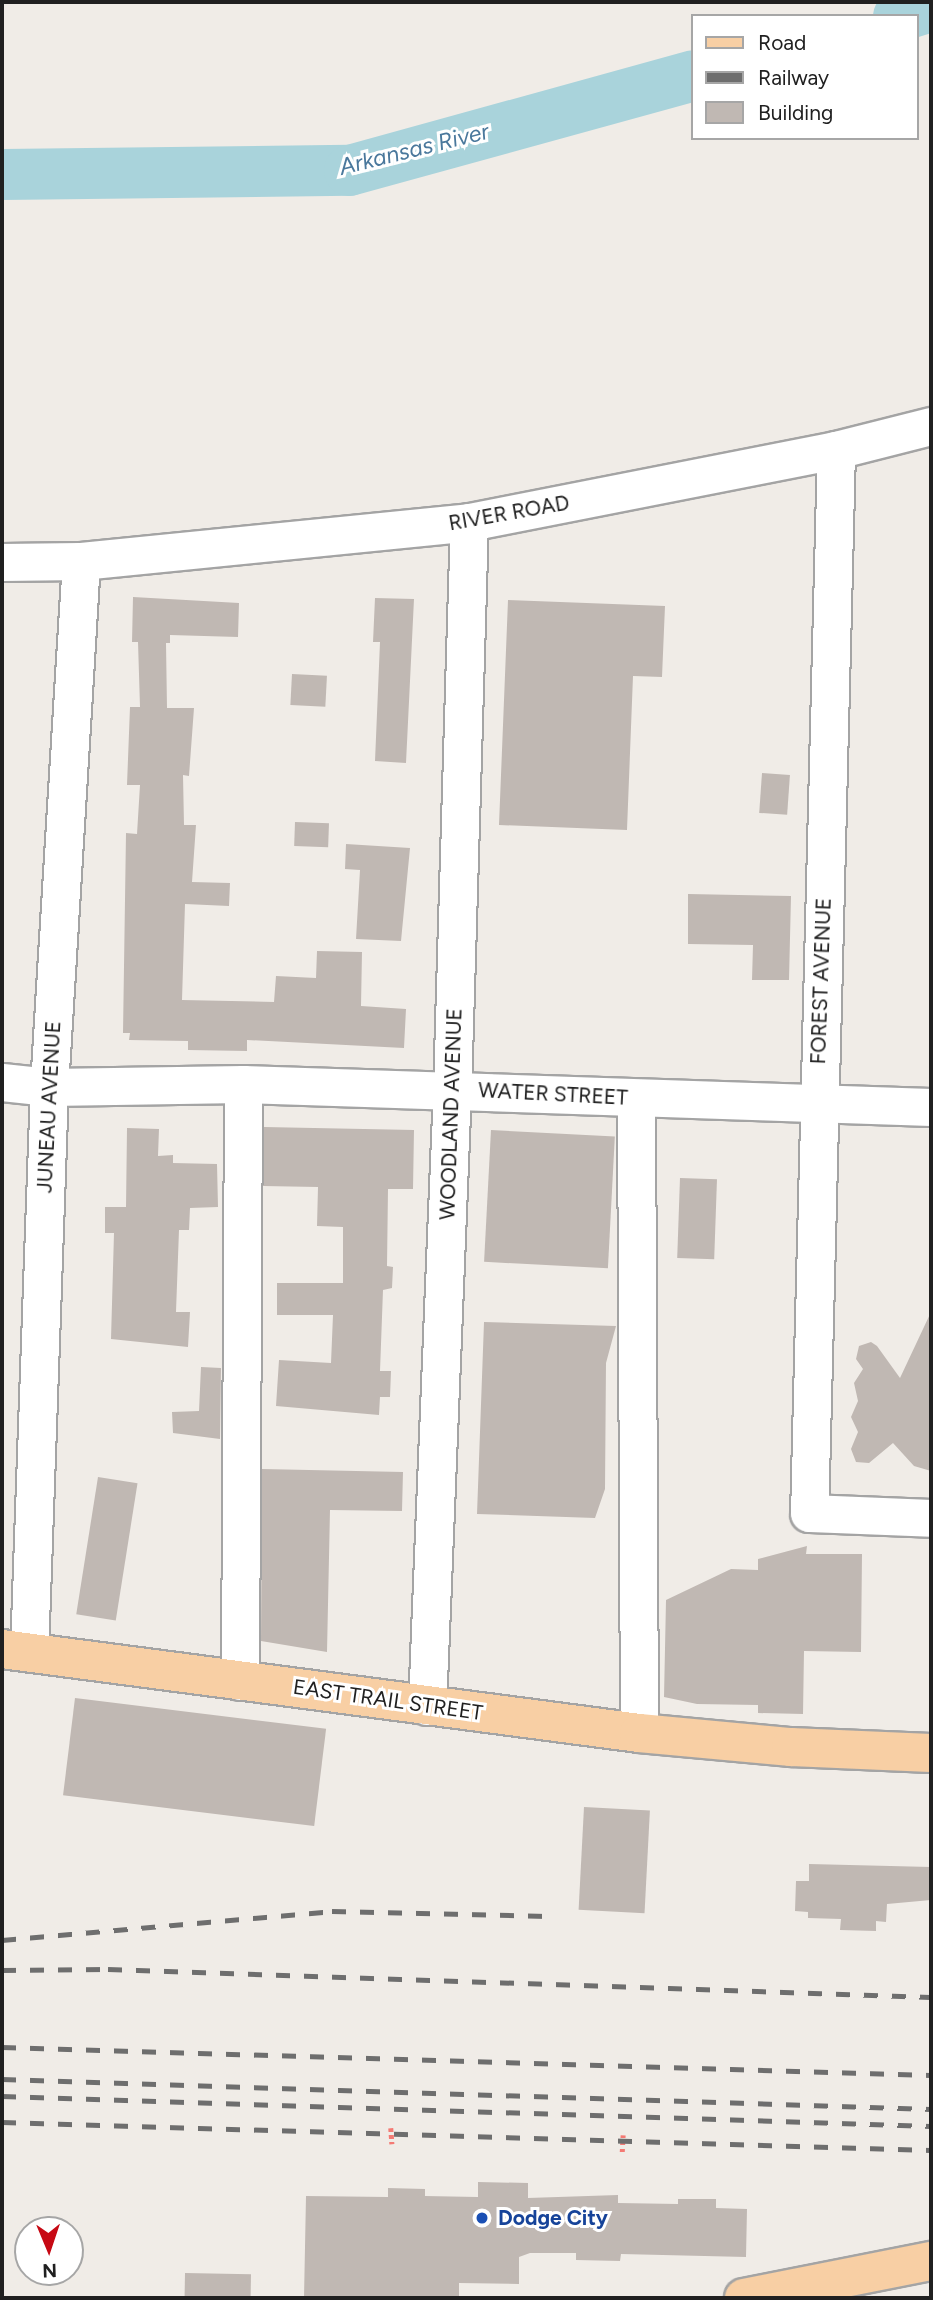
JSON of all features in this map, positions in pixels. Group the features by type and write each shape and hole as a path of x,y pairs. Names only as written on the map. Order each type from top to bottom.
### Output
{"main road":[{"name":"EAST TRAIL STREET","path":"15,1651 639,1733 775,1746 931,1753"},
{"path":"750,2297 931,2261"}],"street":[{"name":"RIVER ROAD","path":"2,562 81,561 469,522 835,450 931,426"},
{"name":"FOREST AVENUE","path":"835,450 809,1513 931,1518"},
{"name":"WOODLAND AVENUE","path":"427,1706 453,1090 469,522"},
{"name":"JUNEAU AVENUE","path":"15,1651 81,561"},
{"name":"WATER STREET","path":"2,1082 49,1087 243,1084 931,1108"},
{"path":"240,1681 243,1084"},
{"path":"636,1098 639,1733"}],"path":[{"path":"391,2128 392,2144"},
{"path":"622,2151 623,2135"}],"building":[{"path":"133,597 239,603 238,637 170,635 170,643 166,643 167,708 194,708 189,776 183,775 184,825 196,825 192,882 230,883 229,906 185,904 182,1000 274,1002 276,976 316,978 317,951 362,952 361,1006 406,1009 404,1048 247,1040 247,1051 188,1050 188,1041 129,1040 130,1033 123,1033 126,833 137,834 140,785 127,785 130,707 140,707 138,642 132,642"},
{"path":"375,598 414,599 406,763 375,761 380,642 373,642"},
{"path":"508,600 665,606 662,677 633,676 627,830 499,825"},
{"path":"292,674 327,676 325,707 290,705"},
{"path":"762,773 790,775 787,815 759,813"},
{"path":"295,822 329,823 328,847 294,846"},
{"path":"346,844 410,848 401,941 356,939 360,870 345,869"},
{"path":"688,894 791,896 789,980 752,980 753,945 688,944"},
{"path":"264,1127 414,1130 413,1189 388,1189 387,1266 393,1267 392,1288 383,1290 380,1371 391,1371 390,1397 380,1397 379,1415 276,1406 279,1360 331,1363 333,1315 277,1315 277,1283 343,1283 343,1227 317,1226 318,1187 263,1186"},
{"path":"127,1128 159,1129 158,1156 173,1155 173,1163 217,1164 218,1207 190,1208 189,1230 179,1230 176,1312 190,1312 188,1347 111,1339 114,1233 105,1233 105,1207 126,1207"},
{"path":"491,1130 615,1136 608,1268 484,1262"},
{"path":"680,1178 717,1179 714,1259 677,1258"},
{"path":"931,1312 931,1471 914,1466 893,1443 869,1463 856,1462 851,1449 858,1432 851,1417 858,1401 854,1383 863,1369 856,1359 859,1346 871,1342 877,1346 900,1378"},
{"path":"484,1322 616,1326 606,1363 605,1489 595,1518 477,1514"},
{"path":"201,1367 221,1368 220,1439 173,1433 172,1412 199,1411"},
{"path":"262,1469 403,1472 402,1511 330,1510 327,1652 261,1641"},
{"path":"98,1477 138,1483 116,1621 76,1614"},
{"path":"807,1546 806,1554 862,1554 861,1652 804,1651 803,1714 758,1713 758,1705 697,1704 664,1697 666,1600 731,1569 758,1570 758,1559"},
{"path":"75,1698 326,1729 314,1826 63,1795"},
{"path":"584,1807 650,1810 645,1913 579,1910"},
{"path":"809,1864 931,1867 931,1900 887,1904 886,1922 876,1921 876,1931 840,1930 841,1919 808,1918 808,1912 795,1911 796,1881 809,1881"},
{"path":"478,2182 528,2183 528,2198 618,2195 618,2203 678,2204 678,2199 716,2199 716,2208 747,2209 746,2257 621,2254 620,2261 576,2260 576,2253 530,2253 519,2257 519,2284 459,2283 459,2298 304,2298 306,2196 388,2197 388,2188 425,2189 425,2196 478,2197"},
{"path":"185,2273 251,2274 251,2298 185,2298"}],"waterway":[{"name":"Arkansas River","path":"905,14 931,6"},
{"name":"Arkansas River","path":"2,174 349,170 692,75"}],"railway":[{"path":"2,1940 332,1911 547,1916"},
{"path":"2,1970 108,1969 931,1997"},
{"path":"2,2047 931,2075"},
{"path":"2,2079 931,2109"},
{"path":"2,2096 931,2126"},
{"path":"2,2122 931,2150"}],"place":[{"name":"Dodge City","path":"482,2218"}]}
